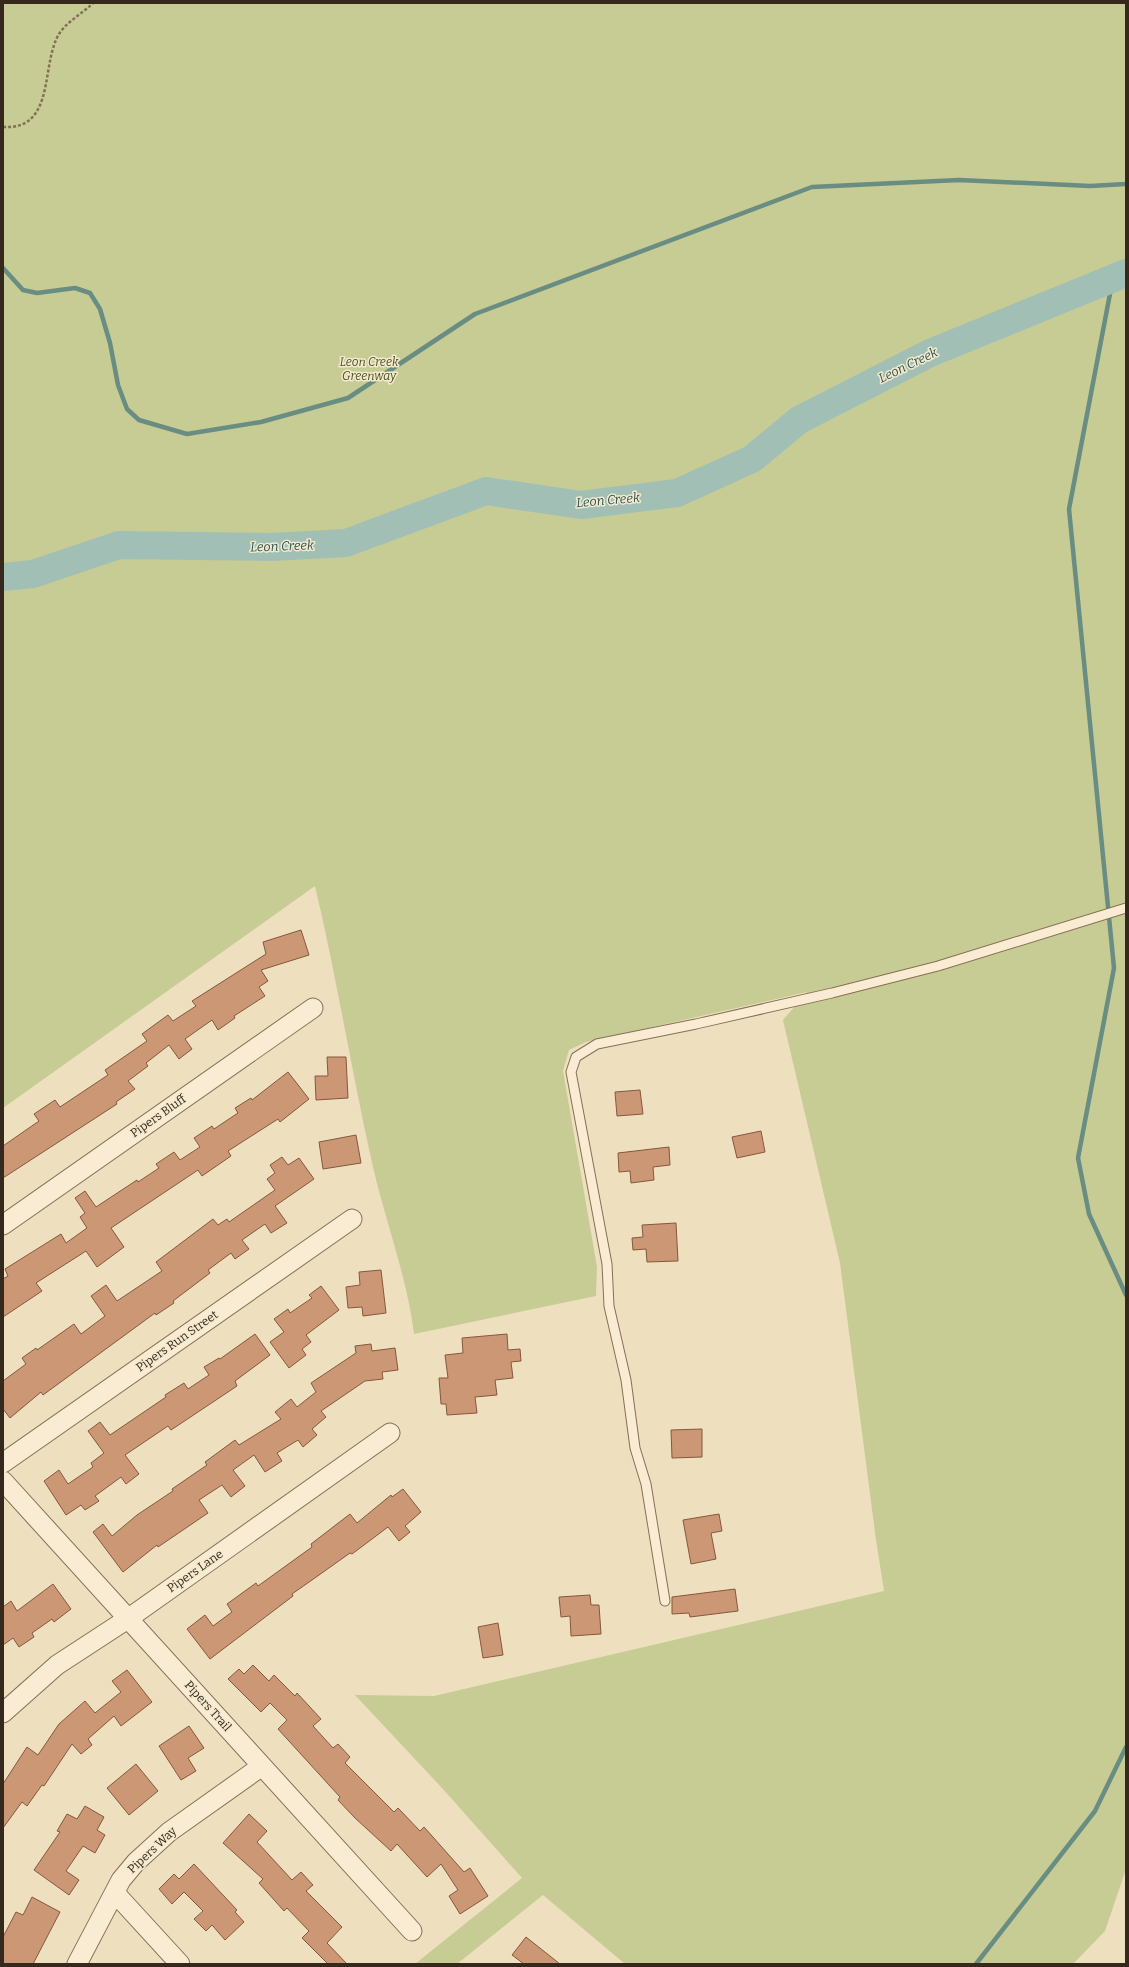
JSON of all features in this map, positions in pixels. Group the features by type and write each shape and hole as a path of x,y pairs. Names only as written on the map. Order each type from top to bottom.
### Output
{"street":[{"name":"Pipers Bluff","path":"3,1225 313,1008"},
{"name":"Pipers Run Street","path":"3,1463 352,1220"},
{"name":"Pipers Lane","path":"3,1713 57,1665 129,1618 390,1433"},
{"name":"Pipers Trail","path":"3,1481 412,1931"},
{"name":"Pipers Way","path":"77,1964 121,1880 136,1862 169,1832 262,1766"},
{"path":"114,1893 180,1964"}],"lane":[{"path":"665,1601 646,1484 635,1448 626,1380 609,1306 607,1264 571,1072 576,1057 596,1044 756,1010 931,968 1126,908"}],"path":[{"path":"3,127 15,128 29,123 39,109 56,40 63,28 82,14 93,3"}],"green space":[{"name":"Leon Creek Greenway","path":"3,3 1126,3 1126,1869 1105,1931 1073,1964 625,1964 543,1895 457,1964 415,1964 522,1878 442,1788 355,1695 434,1696 884,1591 840,1263 783,1020 807,992 586,1042 569,1050 563,1071 597,1267 596,1296 414,1334 411,1313 401,1271 373,1167 315,886 3,1108"}],"building":[{"path":"301,930 309,955 261,970 268,981 259,987 265,996 234,1016 235,1018 218,1030 212,1020 185,1039 192,1049 179,1059 169,1045 146,1063 148,1066 128,1081 135,1089 116,1102 117,1104 3,1178 3,1146 39,1121 34,1114 55,1100 60,1107 108,1075 105,1070 147,1041 142,1034 168,1015 173,1021 196,1006 192,1001 266,954 263,942"},
{"path":"327,1057 346,1057 348,1098 316,1100 315,1076 328,1076"},
{"path":"288,1072 309,1099 280,1122 278,1119 228,1151 231,1156 202,1176 198,1170 111,1228 124,1247 97,1267 86,1251 36,1283 42,1291 3,1317 3,1279 8,1276 5,1269 61,1234 66,1243 87,1228 80,1217 85,1213 75,1198 85,1191 96,1207 137,1180 138,1182 159,1168 156,1164 174,1152 180,1160 200,1147 194,1138 212,1126 214,1129 238,1113 235,1108 251,1098 252,1100"},
{"path":"640,1090 643,1114 617,1116 615,1092"},
{"path":"761,1131 765,1152 737,1158 732,1137"},
{"path":"356,1135 361,1163 323,1169 319,1142"},
{"path":"669,1147 670,1165 653,1167 654,1180 631,1183 630,1171 619,1172 618,1153"},
{"path":"282,1157 288,1165 299,1158 314,1179 275,1206 287,1223 271,1233 265,1224 242,1240 249,1249 235,1259 231,1253 208,1270 210,1273 173,1301 174,1303 156,1315 155,1313 43,1395 41,1392 10,1418 3,1409 3,1381 26,1364 22,1358 36,1348 37,1350 74,1324 81,1334 105,1316 91,1296 106,1285 117,1301 162,1271 156,1262 213,1219 218,1225 227,1219 229,1222 275,1190 267,1179 275,1173 270,1165"},
{"path":"676,1223 678,1261 647,1262 646,1249 633,1250 632,1238 643,1237 642,1225"},
{"path":"381,1270 386,1313 363,1316 362,1307 348,1308 346,1287 360,1285 359,1272"},
{"path":"321,1286 339,1310 306,1335 311,1342 302,1349 306,1355 289,1368 270,1342 284,1332 274,1319 288,1309 290,1313 312,1298 309,1295"},
{"path":"255,1334 270,1355 235,1381 237,1386 171,1430 168,1426 125,1455 139,1474 126,1484 121,1477 95,1496 99,1501 85,1510 81,1505 66,1515 44,1481 59,1470 68,1484 93,1467 91,1463 104,1453 88,1431 100,1422 110,1435 184,1383 188,1389 209,1375 204,1367 219,1358 220,1359"},
{"path":"507,1334 508,1350 520,1349 521,1361 511,1362 513,1378 495,1380 497,1395 475,1397 477,1413 447,1415 446,1404 441,1404 439,1378 448,1378 445,1355 463,1353 462,1338"},
{"path":"371,1344 372,1351 395,1348 398,1370 382,1372 383,1379 365,1381 321,1411 326,1417 312,1429 317,1435 303,1447 298,1440 277,1453 282,1461 265,1472 254,1455 233,1470 245,1486 231,1497 222,1485 199,1500 208,1513 158,1547 157,1545 123,1572 93,1532 103,1524 112,1536 137,1515 173,1491 172,1489 207,1465 205,1462 235,1440 239,1445 281,1419 275,1412 291,1399 297,1407 316,1392 311,1383 356,1353 355,1346"},
{"path":"702,1429 702,1457 672,1458 671,1430"},
{"path":"403,1489 421,1512 405,1526 410,1532 399,1541 388,1527 352,1554 350,1553 292,1594 293,1596 210,1659 187,1629 205,1615 213,1626 232,1612 227,1604 256,1583 258,1586 312,1547 311,1544 350,1514 357,1523 391,1495 392,1497"},
{"path":"719,1514 722,1531 711,1533 716,1559 691,1564 683,1520"},
{"path":"53,1584 71,1609 54,1622 52,1619 32,1633 34,1637 19,1647 13,1638 3,1645 3,1607 11,1601 17,1611"},
{"path":"735,1589 738,1611 690,1617 689,1613 672,1614 672,1597"},
{"path":"590,1595 591,1605 599,1605 601,1634 571,1636 570,1616 561,1617 559,1597"},
{"path":"498,1623 503,1655 483,1658 478,1627"},
{"path":"253,1665 269,1681 274,1675 295,1696 297,1693 321,1719 313,1726 333,1748 338,1744 350,1757 345,1763 394,1812 398,1808 420,1831 424,1827 464,1872 470,1868 488,1896 460,1914 449,1896 458,1890 441,1864 427,1877 397,1844 391,1851 355,1818 338,1800 340,1797 278,1729 287,1720 270,1703 261,1712 228,1679 239,1669 244,1674"},
{"path":"127,1670 152,1702 121,1726 114,1716 88,1739 92,1745 81,1754 72,1744 44,1786 42,1785 27,1806 22,1802 3,1828 3,1784 27,1747 38,1755 59,1724 85,1701 95,1713 121,1692 112,1681"},
{"path":"189,1726 204,1748 188,1758 196,1771 181,1780 159,1746"},
{"path":"136,1764 158,1791 129,1815 107,1788"},
{"path":"85,1806 104,1817 97,1830 105,1835 95,1853 83,1846 66,1871 79,1880 69,1895 34,1870 60,1832 57,1831 67,1814 77,1819"},
{"path":"249,1814 267,1831 257,1842 292,1880 301,1872 313,1885 306,1891 342,1927 327,1943 347,1964 328,1964 302,1938 309,1931 287,1908 284,1911 259,1883 263,1879 223,1843"},
{"path":"194,1864 237,1910 235,1912 244,1922 225,1940 212,1925 206,1931 194,1919 203,1911 184,1892 172,1904 159,1889 174,1874 179,1879"},
{"path":"32,1897 60,1912 33,1964 3,1964 3,1937 16,1912 23,1915"},
{"path":"526,1937 560,1964 524,1964 512,1955"}],"waterway":[{"path":"3,268 23,290 37,293 75,288 90,293 100,309 110,343 118,385 127,409 139,420 187,434 261,422 348,398 475,314 812,187 959,180 1090,186 1126,184"},
{"name":"Leon Creek","path":"3,577 33,574 119,545 272,547 346,543 486,491 581,505 677,493 752,459 799,420 930,353 1126,273"},
{"path":"1113,278 1069,509 1114,968 1078,1158 1089,1214 1126,1295"},
{"path":"976,1964 1095,1811 1126,1747"}]}
